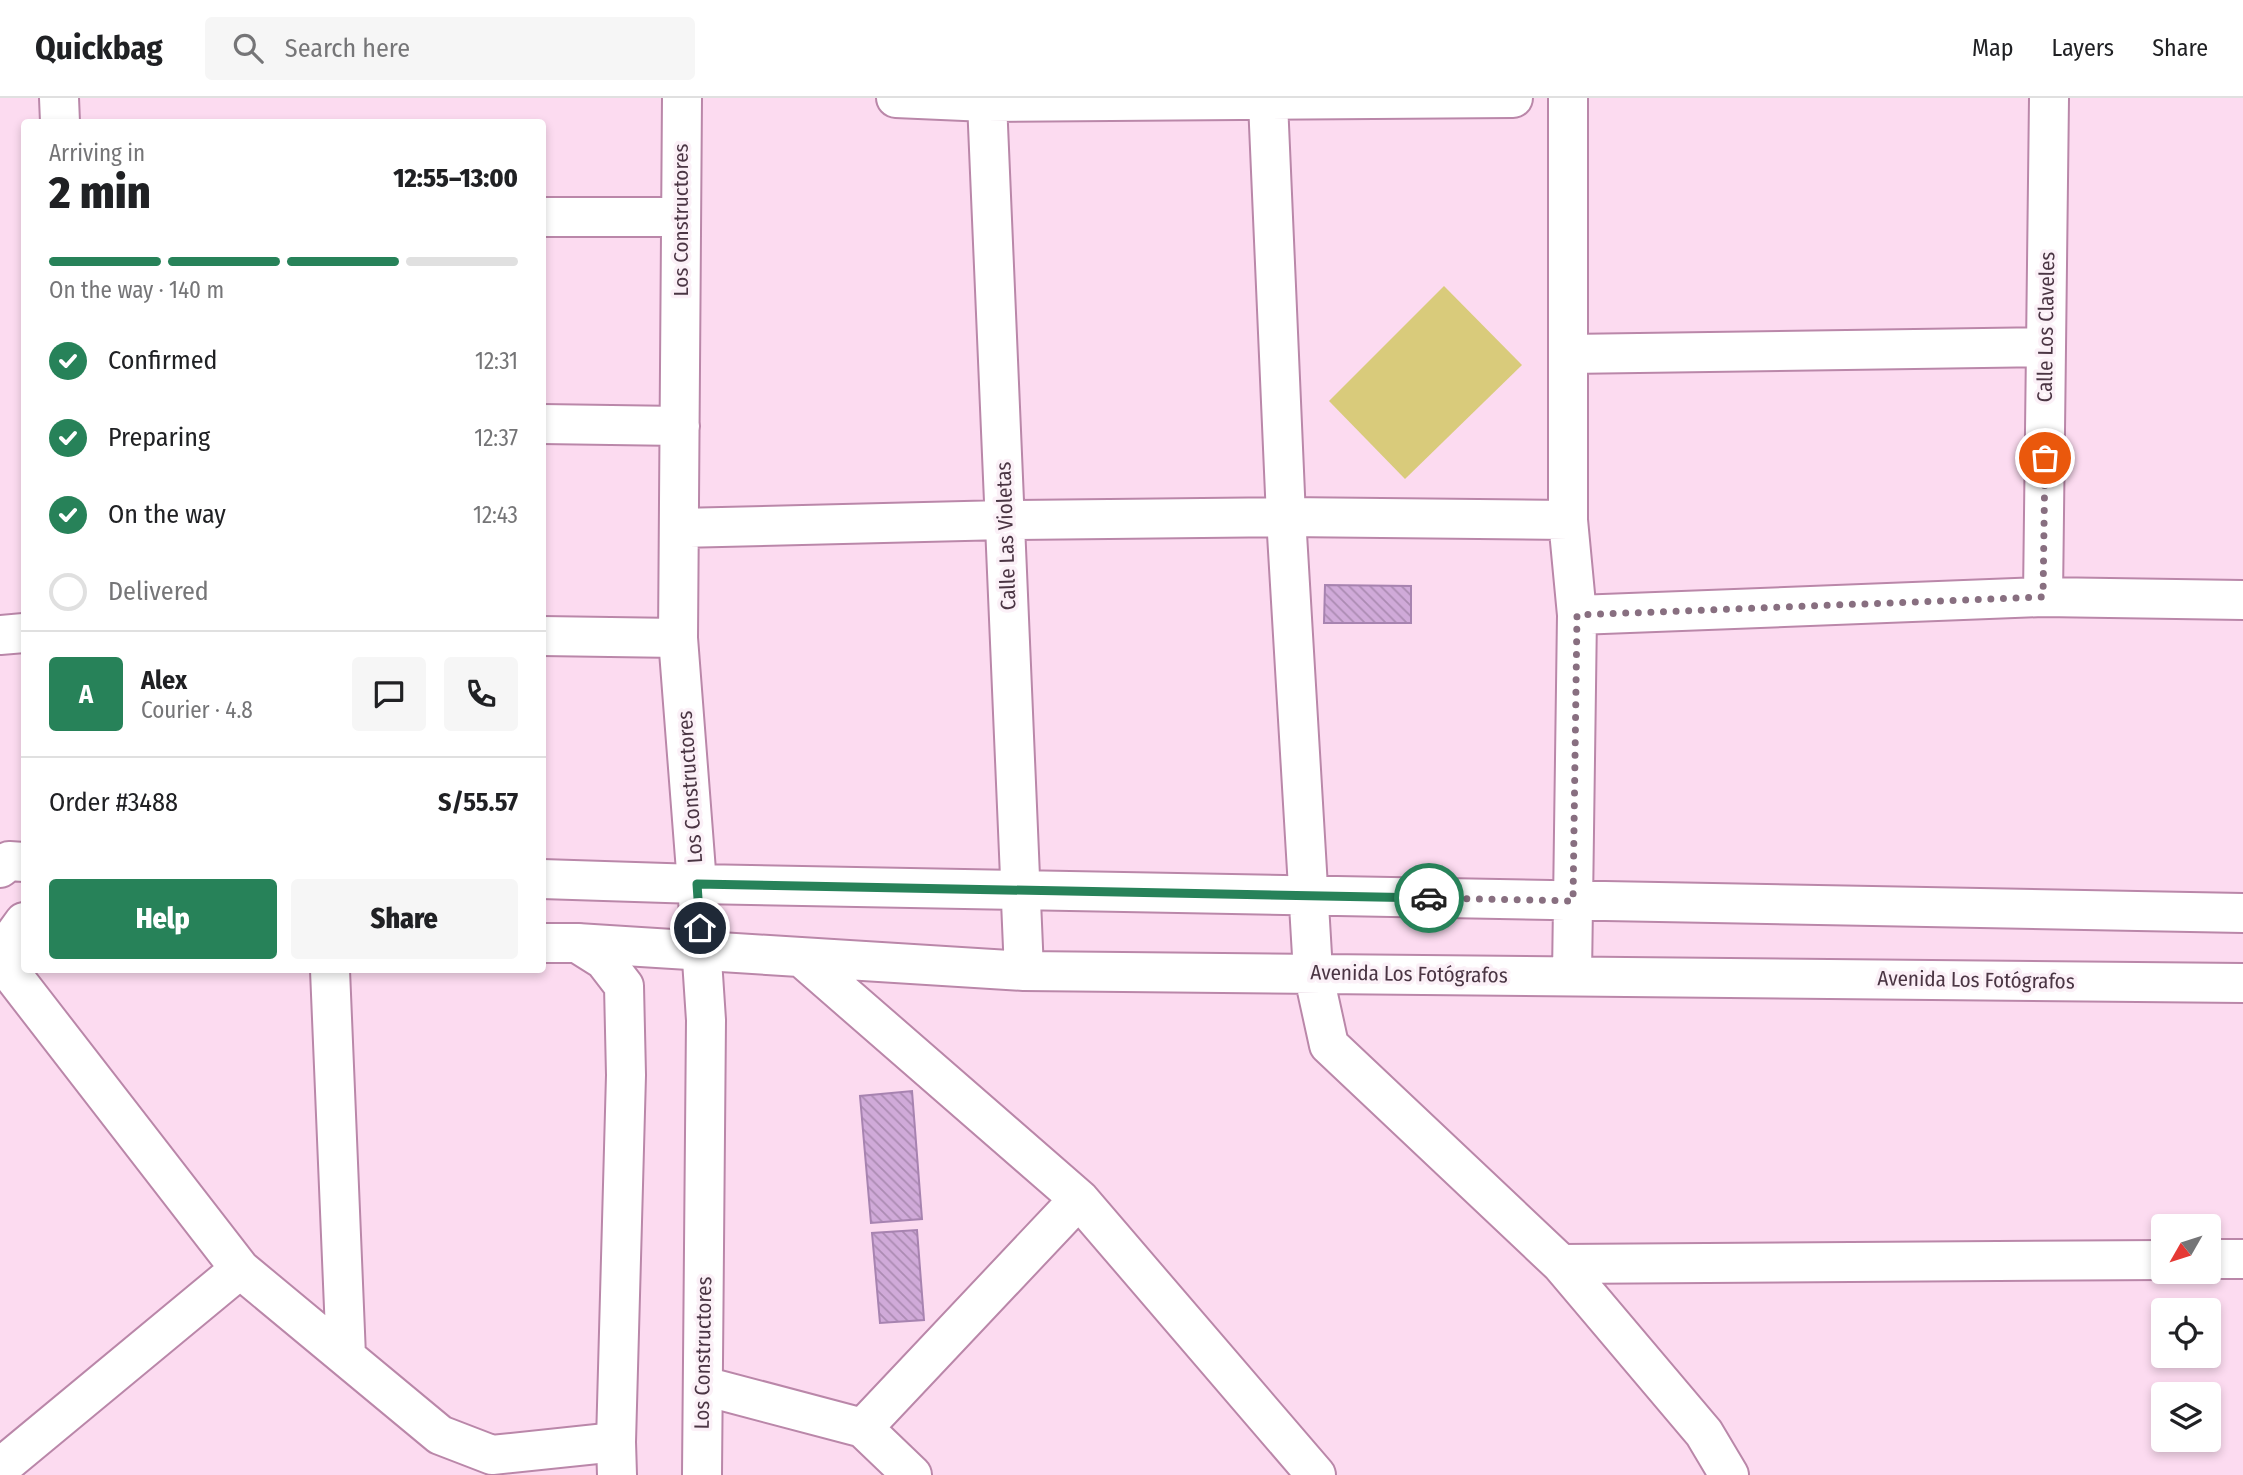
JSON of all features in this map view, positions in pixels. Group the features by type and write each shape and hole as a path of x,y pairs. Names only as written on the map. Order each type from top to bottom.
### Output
{"street":[{"path":"59,98 60,119"},
{"name":"Los Constructores","path":"682,98 678,638 706,1020 702,1475"},
{"path":"896,98 987,102 1268,102 1513,98"},
{"path":"1568,98 1568,520 1577,615 1572,976"},
{"name":"Calle Los Claveles","path":"2043,597 2049,98"},
{"name":"Calle Las Violetas","path":"987,102 1024,971"},
{"path":"1268,102 1286,517 1313,972 1329,1045 1561,1264 1704,1433 1728,1475"},
{"path":"546,217 681,217"},
{"path":"1568,354 2046,347"},
{"path":"546,424 680,426"},
{"path":"679,528 1286,517 1568,520"},
{"path":"1577,615 2043,597 2243,600"},
{"path":"0,635 21,633"},
{"path":"546,636 678,638"},
{"path":"546,879 2243,913"},
{"path":"0,957 21,926"},
{"path":"0,957 240,1269 440,1435 492,1455 617,1459 626,1075 624,986 604,960 560,943"},
{"name":"Avenida Los Fotógrafos","path":"560,943 1024,971 2243,983"},
{"path":"0,957 21,954"},
{"path":"801,957 1079,1199 1316,1475"},
{"path":"330,973 346,1356"},
{"path":"863,1429 1079,1199"},
{"path":"2221,1259 2243,1259"},
{"path":"1561,1264 2151,1260"},
{"path":"10,1464 240,1269"},
{"path":"704,1386 863,1429 912,1475"}],"shaded area":[{"path":"1444,286 1522,365 1405,479 1329,401"}],"building":[{"path":"1325,585 1411,586 1411,623 1324,623"},
{"path":"912,1091 922,1219 871,1223 860,1096"},
{"path":"917,1230 924,1320 880,1323 872,1233"}],"way so far":[{"path":"1429,898 1573,901 1577,615 2043,597 2045,458"}],"route":[{"path":"700,928 697,884 1429,898"}]}
